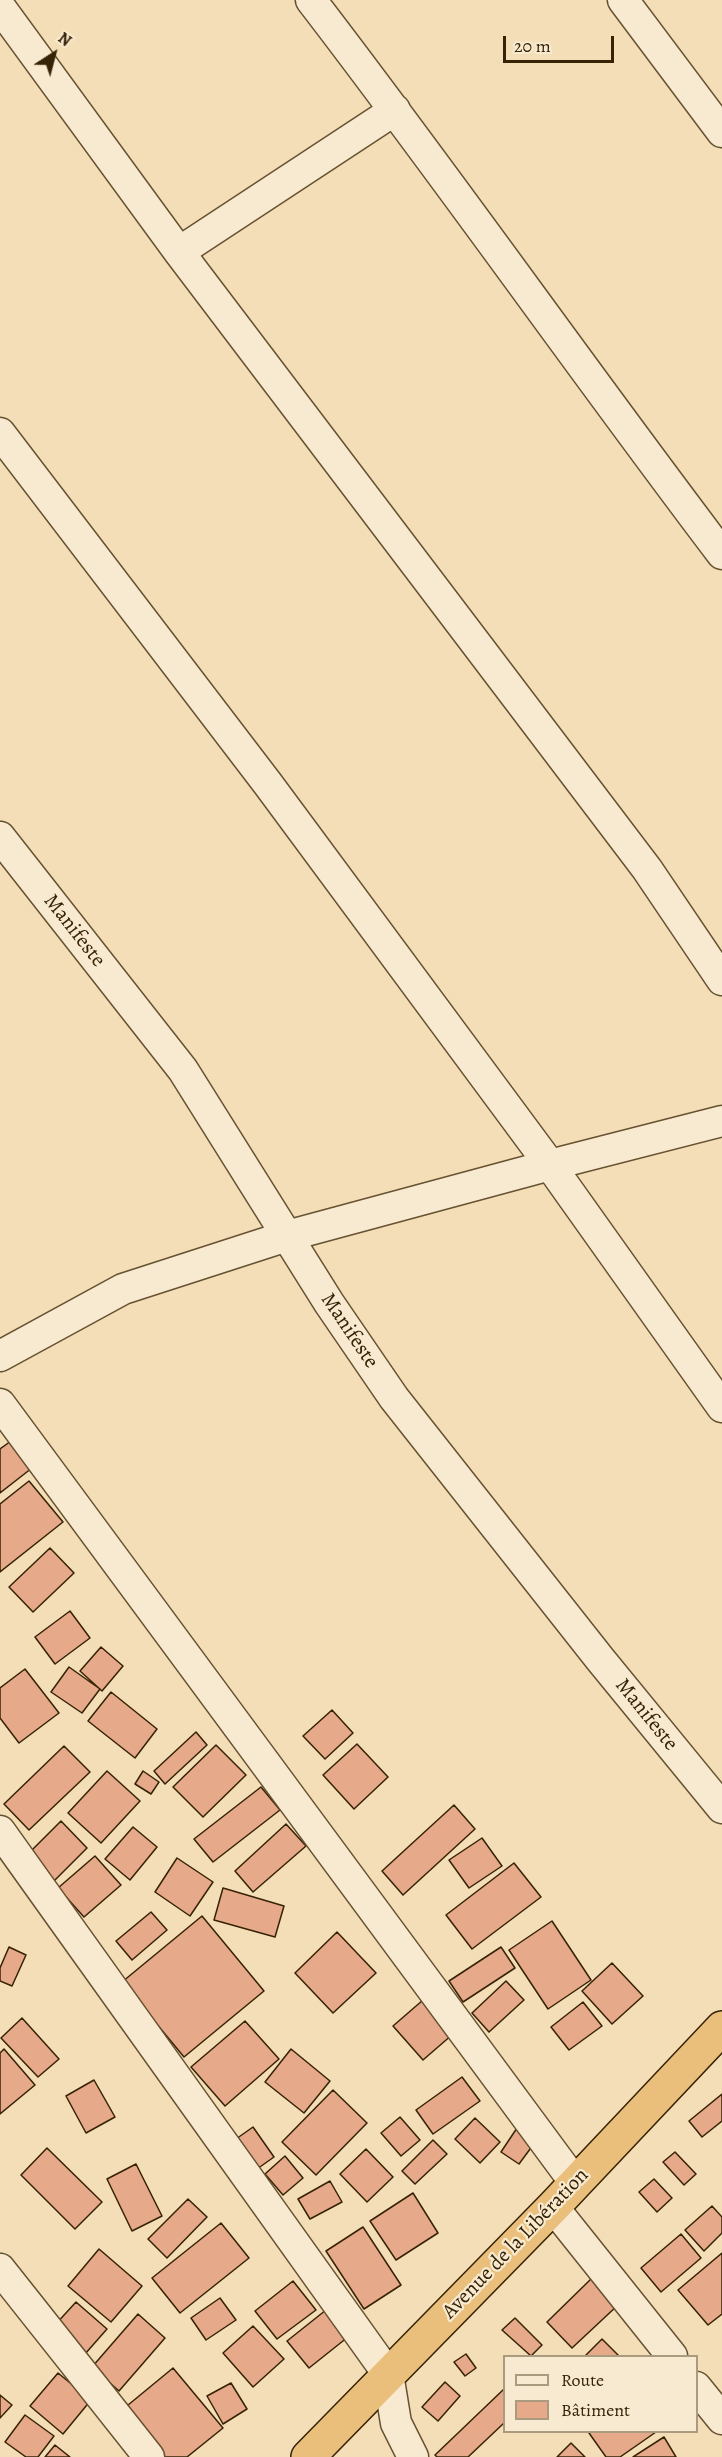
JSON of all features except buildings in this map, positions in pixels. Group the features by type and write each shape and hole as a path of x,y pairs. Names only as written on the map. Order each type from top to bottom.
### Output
{"highway":[{"name":"Avenue de la Libération","path":"308,2457 576,2184 722,2028"}],"street":[{"path":"311,0 395,110 633,437 722,554"},
{"path":"623,0 722,132"},
{"path":"0,7 179,252 640,860 722,980"},
{"path":"179,252 395,110"},
{"path":"0,433 268,784 550,1165 722,1407"},
{"name":"Manifeste","path":"0,837 183,1070 287,1236 394,1398 600,1659 722,1808"},
{"path":"0,1356 123,1289 287,1236 722,1121"},
{"path":"0,1404 576,2184"},
{"path":"0,1830 388,2374 396,2423 413,2457"},
{"path":"553,2207 671,2355"},
{"path":"0,2269 149,2457"},
{"path":"698,2389 722,2419"}]}
